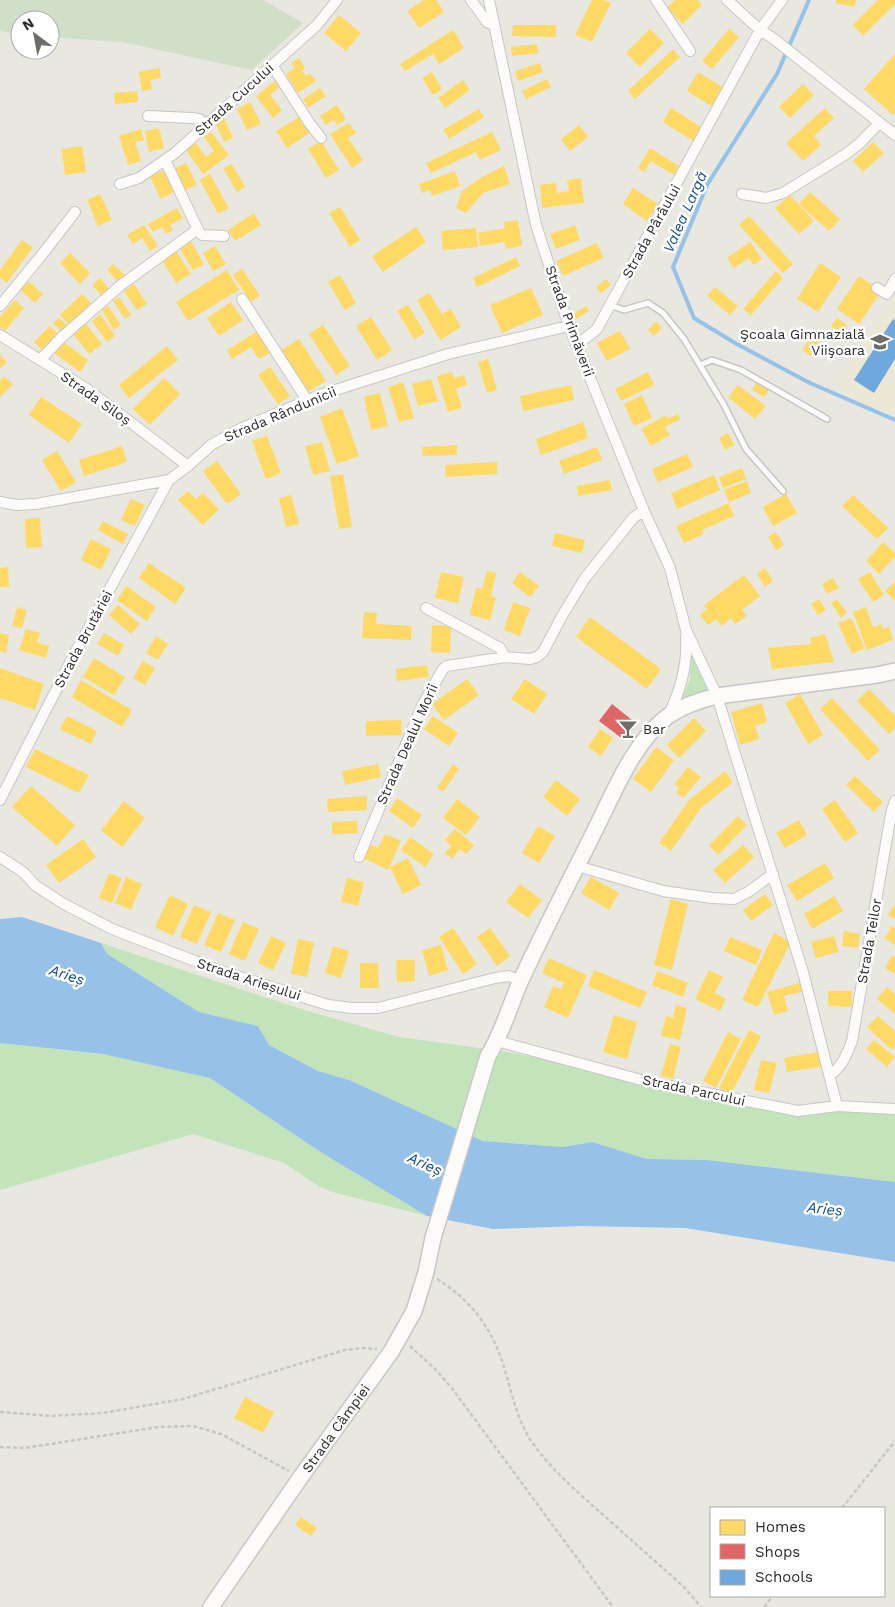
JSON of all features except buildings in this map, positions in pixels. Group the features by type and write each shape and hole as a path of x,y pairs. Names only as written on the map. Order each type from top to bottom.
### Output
{"main road":[{"name":"Strada Câmpiei","path":"211,1607 390,1352 414,1311 426,1272 433,1238 488,1056 497,1042 521,981 577,866 629,763 644,742 668,717 702,699 895,671"}],"street":[{"name":"Strada Cucului","path":"120,184 139,178 165,160 317,25 337,0"},
{"path":"471,0 487,22 494,25"},
{"name":"Strada Primăverii","path":"489,0 536,225 569,326 644,511 670,568 686,630"},
{"path":"656,0 690,51"},
{"path":"726,0 760,30 895,135"},
{"name":"Strada Pârâului","path":"577,345 598,329 760,30 782,0"},
{"path":"272,65 310,124 322,138"},
{"path":"148,116 192,118 199,119 206,124"},
{"path":"742,194 766,198 783,193 860,144 879,123"},
{"path":"165,160 202,235 224,236"},
{"path":"0,306 74,212"},
{"path":"40,360 62,337 121,285 198,229"},
{"path":"877,288 887,294 895,279"},
{"path":"242,300 307,400"},
{"name":"Strada Rândunicii","path":"0,502 17,505 36,504 169,480 211,445 242,428 307,400 448,354 569,326"},
{"name":"Strada Siloș","path":"0,335 87,389 188,466"},
{"name":"Strada Brutăriei","path":"0,800 74,653 169,480"},
{"name":"Strada Dealul Morii","path":"359,857 422,706 440,673 447,666 505,656 537,657 543,652 585,578 634,517 644,511"},
{"path":"426,608 500,648 505,656"},
{"path":"686,630 717,696 803,972 837,1106"},
{"path":"668,717 678,697 684,675 687,653 686,630"},
{"name":"Strada Teilor","path":"830,1075 843,1062 852,1041 891,814 895,801"},
{"name":"Strada Arieșului","path":"0,857 23,872 36,886 64,904 112,930 218,970 328,1005 352,1008 378,1008 495,978 510,976 521,981"},
{"path":"577,866 663,891 734,899 748,892 772,874"},
{"name":"Strada Parcului","path":"497,1042 645,1081 798,1111 837,1106 895,1108"}],"lane":[{"path":"610,305 624,310 648,303 663,313 678,331 700,365 724,405 746,449 783,491"},
{"path":"700,365 712,360 741,370 827,419"}],"path":[{"path":"426,1272 454,1290 474,1308 490,1334 504,1364 516,1410 528,1436 559,1476 684,1587 701,1607"},
{"path":"400,1337 435,1369 451,1387 613,1607"},
{"path":"0,1412 51,1416 103,1413 183,1399 345,1350 363,1348 390,1352"},
{"path":"0,1447 25,1448 158,1427 193,1426 221,1434 300,1478"},
{"path":"843,1507 895,1441"},
{"path":"764,1607 772,1597"}],"shaded area":[{"name":"Şcoala Gimnazială Viişoara","path":"895,295 895,415 876,411 837,388"}],"green space":[{"path":"0,0 263,0 303,23 252,70 122,42 60,38 60,10 10,10 10,32 0,31"},
{"path":"691,652 711,690 680,703 690,680"},
{"path":"101,943 304,1010 399,1037 508,1052 794,1109 895,1108 895,1182 707,1160 647,1159 592,1142 563,1147 483,1141 349,1080 318,1071 269,1045 258,1026 199,1012 107,954"},
{"path":"0,1043 109,1055 210,1078 322,1153 427,1216 336,1193 320,1187 284,1163 193,1134 0,1190"}],"water":[{"name":"Arieș","path":"22,917 101,943 107,954 199,1012 258,1026 269,1045 318,1071 349,1080 483,1141 563,1147 592,1142 647,1159 707,1160 895,1182 895,1262 685,1228 582,1226 493,1229 427,1216 322,1153 210,1078 103,1054 0,1043 0,919"}],"waterway":[{"name":"Valea Largă","path":"809,0 777,74 707,185 673,267 694,318 735,343 810,383 895,420"}],"place":[{"name":"Şcoala Gimnazială Viişoara","path":"880,342"},
{"name":"Bar","path":"628,729"}]}
